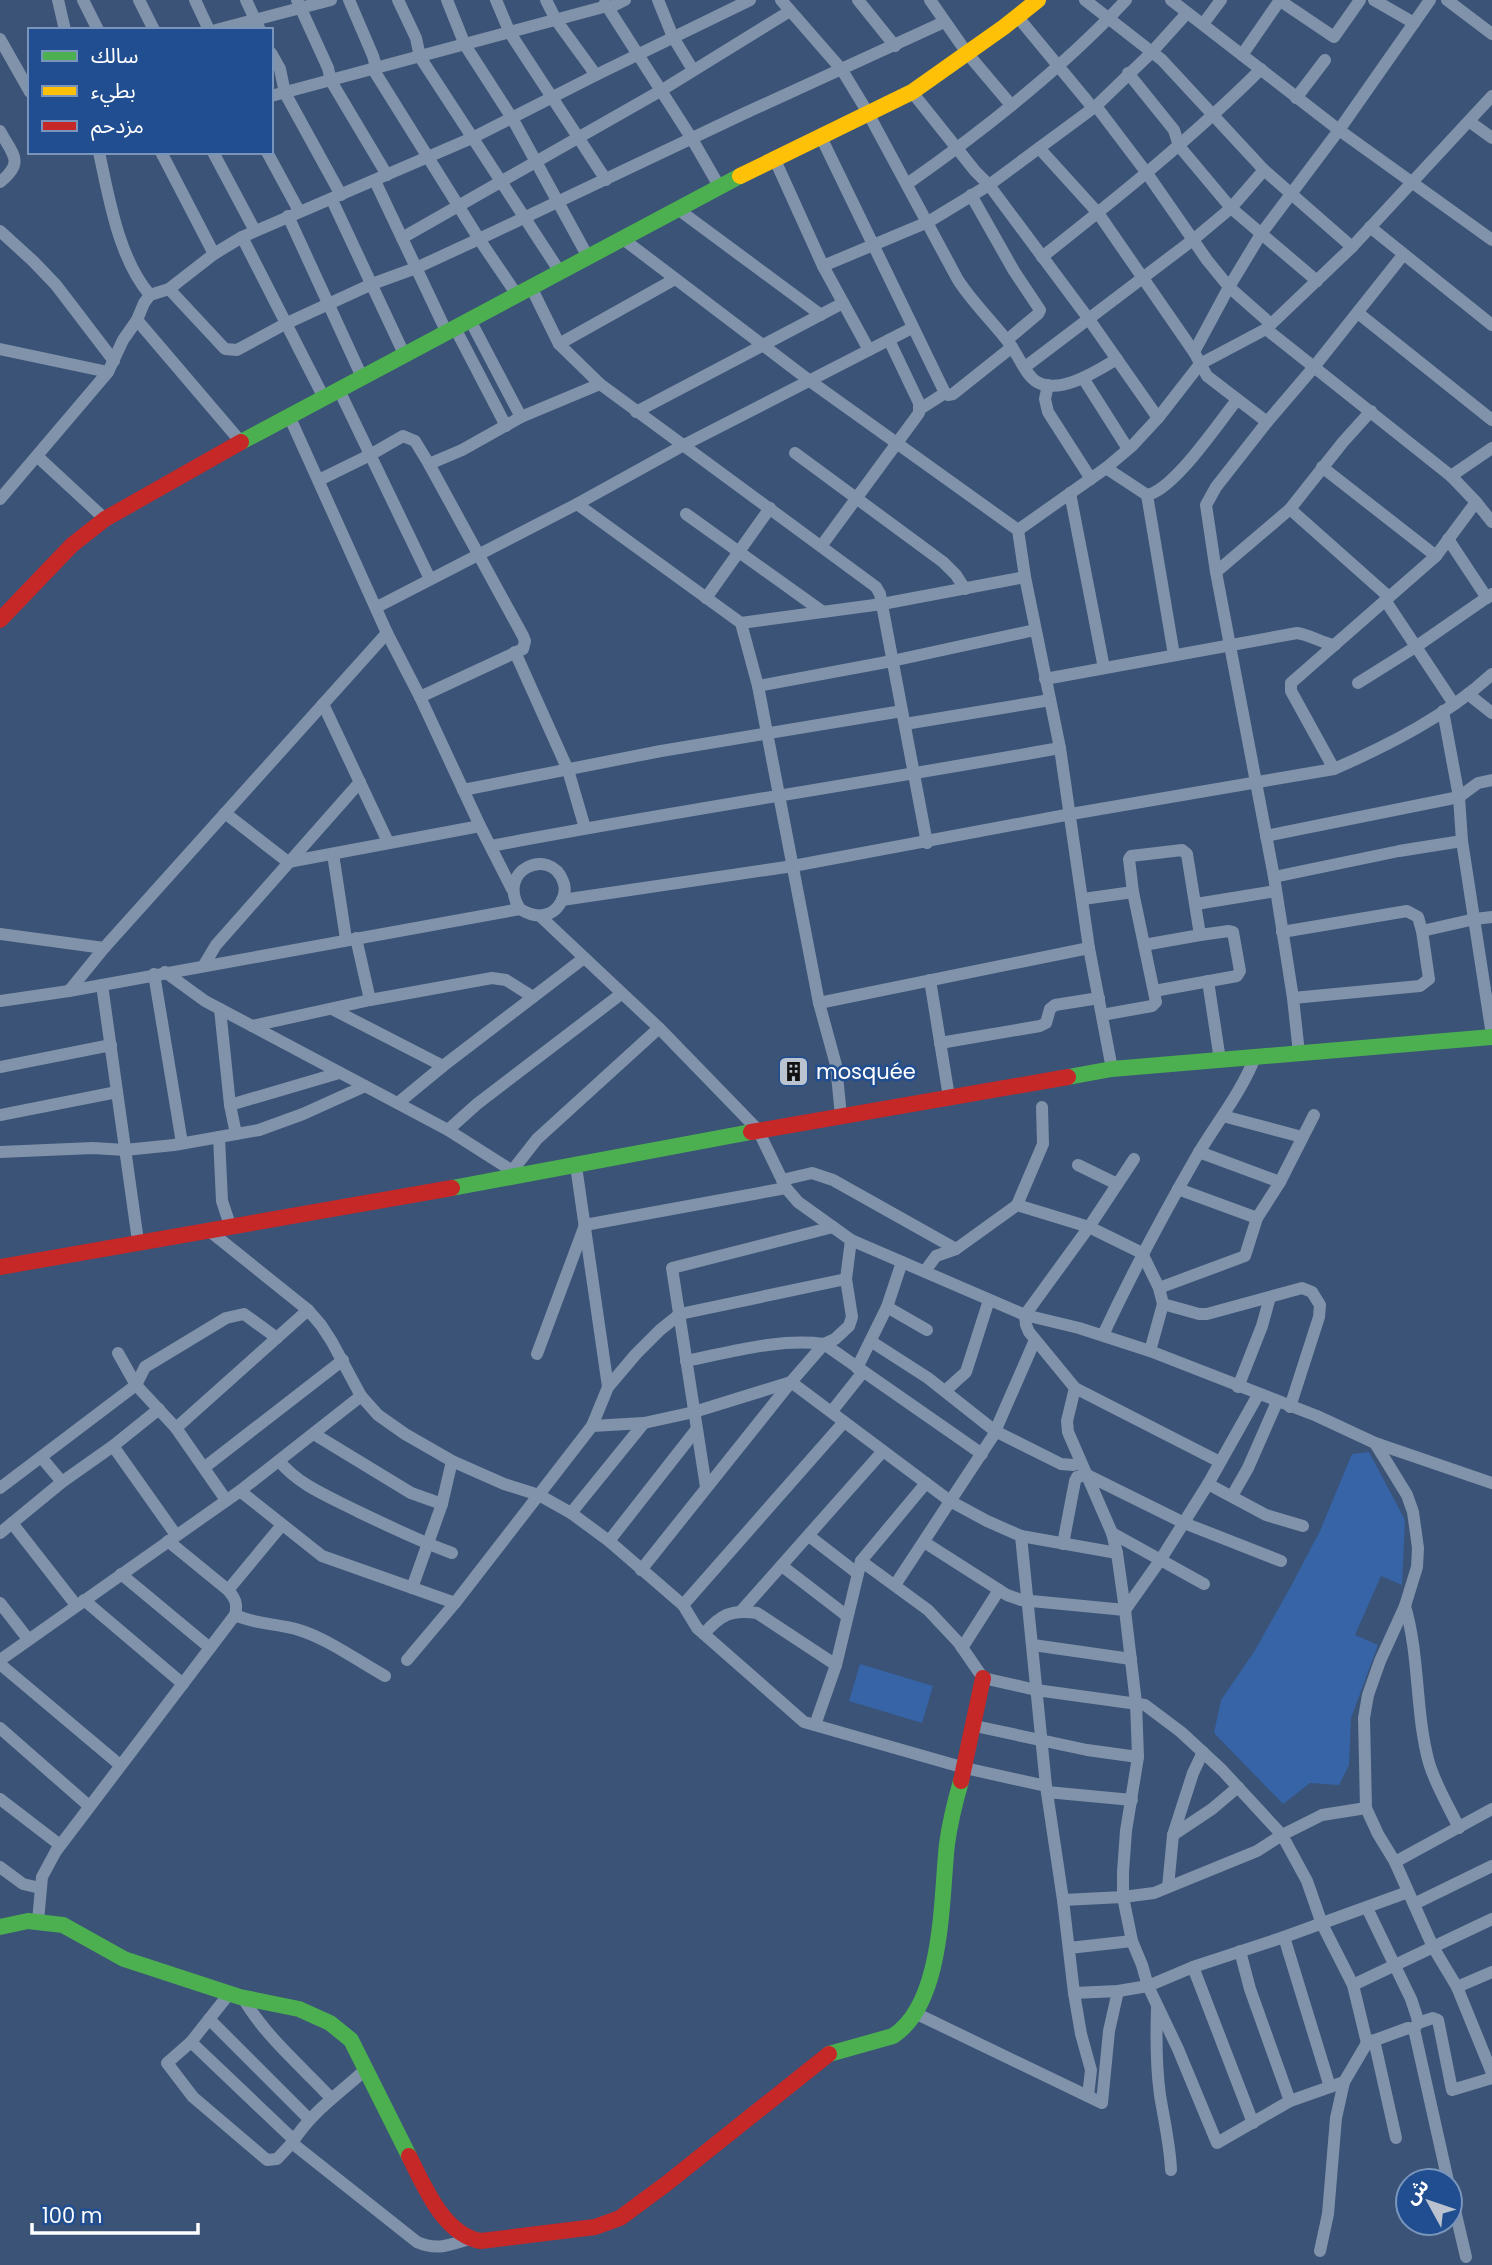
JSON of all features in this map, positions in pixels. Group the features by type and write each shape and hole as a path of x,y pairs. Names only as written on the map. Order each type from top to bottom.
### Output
{"street":[{"path":"58,0 65,28"},
{"path":"83,0 97,28"},
{"path":"139,0 153,28"},
{"path":"195,0 208,28"},
{"path":"246,0 257,24"},
{"path":"230,28 257,24 299,4 331,0"},
{"path":"349,0 373,56 373,69 480,239 524,291 559,344 600,384 636,412 822,545 876,587 882,604 927,843"},
{"path":"398,0 416,38 420,57 560,272"},
{"path":"447,0 465,45 512,118 588,257"},
{"path":"496,0 510,33 606,180"},
{"path":"546,0 555,20 596,75"},
{"path":"605,3 611,7 625,0"},
{"path":"658,0 673,37 692,70"},
{"path":"0,499 111,367 123,340 150,295 169,289 214,254 242,237 472,138 750,0"},
{"path":"781,0 842,71 868,113 968,296 1009,344 1036,382 1057,386 1083,378 1117,359"},
{"path":"858,0 895,46"},
{"path":"930,0 967,53 1011,105"},
{"path":"0,620 72,545 105,519 241,442 719,187 912,92 1038,0"},
{"path":"1085,0 1162,60 1264,170 1352,247"},
{"path":"906,184 957,149 1059,65 1126,0"},
{"path":"1171,0 1296,98 1492,240"},
{"path":"1203,24 1221,0"},
{"path":"1242,55 1279,0 1334,37 1360,0"},
{"path":"1374,0 1414,23"},
{"path":"1018,530 1106,468 1158,418 1197,358 1229,287 1261,234 1339,130 1430,0"},
{"path":"1447,0 1492,34"},
{"path":"273,96 510,33 605,3"},
{"path":"605,3 662,90 719,187"},
{"path":"299,4 328,68 331,81 381,178 416,268 522,417"},
{"path":"402,237 662,90 790,11"},
{"path":"823,266 928,222 989,185 1095,107 1151,53 1187,13"},
{"path":"1017,16 1095,107 1146,172 1229,287 1314,368 1451,476 1492,522"},
{"path":"169,289 225,349 232,351 285,324 526,218 944,22"},
{"path":"0,39 28,88"},
{"path":"273,57 284,82 285,93 337,198 405,356"},
{"path":"1296,98 1325,60"},
{"path":"1042,257 1213,117 1261,69"},
{"path":"1128,73 1174,130 1179,146 1231,208 1317,281"},
{"path":"912,92 989,185 1158,418"},
{"path":"1197,358 1269,327 1352,247 1492,96"},
{"path":"1470,122 1492,138"},
{"path":"0,131 13,155 15,166 13,172 0,182"},
{"path":"821,137 945,393"},
{"path":"1039,148 1098,213 1144,277 1207,376 1267,422"},
{"path":"100,154 125,253 136,277 150,295"},
{"path":"162,154 214,254"},
{"path":"214,154 255,231"},
{"path":"268,154 328,305 362,377"},
{"path":"775,160 823,266 869,351"},
{"path":"1025,366 1194,239 1231,208 1264,170"},
{"path":"920,409 945,393 953,394 1009,344 1040,310 1014,271 971,195"},
{"path":"678,210 821,315"},
{"path":"1370,227 1491,322"},
{"path":"0,231 56,285 111,367"},
{"path":"242,237 324,398"},
{"path":"623,239 810,381 1018,530 1035,630 1060,748 1089,948 1112,1069"},
{"path":"1299,1053 1274,877 1216,572 1206,505 1216,487 1267,422 1314,368 1403,255"},
{"path":"559,344 676,279"},
{"path":"636,412 844,303"},
{"path":"1358,313 1492,420"},
{"path":"137,320 241,442"},
{"path":"457,327 506,426"},
{"path":"377,607 912,328"},
{"path":"822,545 919,413 919,403 889,340"},
{"path":"0,349 111,367"},
{"path":"1083,378 1128,449"},
{"path":"429,464 462,450 522,417 600,384"},
{"path":"1048,386 1045,399 1048,412 1091,479"},
{"path":"339,390 430,579"},
{"path":"1147,495 1161,489 1179,473 1237,400"},
{"path":"1216,572 1290,509 1371,411"},
{"path":"289,418 387,633 512,889 514,900 520,909 529,915 550,914 559,907 565,886 561,876 553,868 543,864 522,870 515,878 512,889"},
{"path":"318,480 403,436 415,441 525,641 523,649 420,697"},
{"path":"1451,476 1492,448"},
{"path":"795,453 943,562 965,589"},
{"path":"38,457 105,519"},
{"path":"1322,467 1436,556"},
{"path":"1106,468 1147,495 1174,655"},
{"path":"1070,493 1104,668"},
{"path":"1334,769 1291,683 1436,556 1476,502"},
{"path":"577,504 741,623 758,686 819,1003 836,1065 841,1116"},
{"path":"706,598 770,508"},
{"path":"0,1266 1112,1069 1492,1036 1462,841 1448,707 1417,646 1387,598 1290,509"},
{"path":"686,514 823,612"},
{"path":"1358,683 1490,596 1448,539"},
{"path":"741,623 882,604 1025,577"},
{"path":"758,686 1035,630"},
{"path":"69,991 104,948 387,633"},
{"path":"1045,679 1297,633 1335,645"},
{"path":"516,652 568,770 585,828"},
{"path":"562,900 793,866 1071,814 1334,769 1361,757 1448,707 1492,674"},
{"path":"1468,694 1492,713"},
{"path":"905,724 1050,699"},
{"path":"323,704 388,842"},
{"path":"463,790 661,751 902,711"},
{"path":"491,846 1060,748"},
{"path":"1266,836 1458,797 1478,783 1492,780"},
{"path":"204,965 216,945 360,782"},
{"path":"225,813 288,862 480,827"},
{"path":"1274,877 1462,841"},
{"path":"1102,1015 1152,1006 1156,1002 1133,892 1129,859 1131,856 1182,850 1187,854 1200,935"},
{"path":"332,853 351,939 370,1000"},
{"path":"1196,904 1276,891"},
{"path":"1083,899 1133,892"},
{"path":"0,1001 69,991 520,909"},
{"path":"1282,932 1402,911 1418,917 1422,931 1429,979 1426,984 1293,998"},
{"path":"540,916 659,1028 758,1130 784,1184 798,1202 851,1240 1025,1315 1103,1335 1150,1351 1375,1443 1492,1483"},
{"path":"1422,931 1492,917"},
{"path":"1144,945 1231,931 1240,971 1235,977 1154,990"},
{"path":"0,934 104,948"},
{"path":"819,1003 1089,948"},
{"path":"398,1103 584,958"},
{"path":"160,973 205,1001 448,1130 516,1173"},
{"path":"160,973 182,1143"},
{"path":"252,1026 370,1000 492,978 506,980 533,997"},
{"path":"930,980 949,1097"},
{"path":"1208,981 1220,1060"},
{"path":"102,985 138,1241"},
{"path":"448,1130 621,994"},
{"path":"940,1043 1040,1026 1046,1023 1050,1009 1055,1005 1099,998"},
{"path":"220,1009 230,1105 236,1134"},
{"path":"334,1010 443,1066"},
{"path":"516,1173 537,1139 659,1028"},
{"path":"0,1067 111,1045"},
{"path":"1103,1335 1142,1253 1199,1152 1238,1094 1255,1057"},
{"path":"230,1105 339,1073"},
{"path":"0,1152 93,1148 125,1150 236,1134 303,1114 365,1086"},
{"path":"0,1115 117,1092"},
{"path":"925,1271 936,1256 956,1249 1017,1205 1043,1144 1042,1107"},
{"path":"1223,1115 1302,1137"},
{"path":"1159,1288 1245,1256 1257,1218 1280,1182 1314,1115"},
{"path":"219,1137 222,1201 230,1225"},
{"path":"1199,1152 1280,1182"},
{"path":"1134,1159 1025,1315 1026,1325 1035,1340 1075,1388 1220,1462"},
{"path":"576,1166 608,1387"},
{"path":"1078,1166 1117,1184"},
{"path":"584,1225 784,1184 812,1173 826,1177 956,1249"},
{"path":"1178,1189 1257,1218"},
{"path":"1017,1205 1089,1227 1142,1253 1159,1288 1163,1304 1150,1351"},
{"path":"537,1354 584,1225"},
{"path":"706,1487 672,1268 833,1227"},
{"path":"207,1229 308,1310 343,1360 361,1396 377,1415 452,1461 504,1485 538,1495 571,1513 609,1541 683,1605 697,1628 804,1722 1046,1789 1132,1800"},
{"path":"641,1570 791,1382 824,1344 835,1339 849,1326 852,1317 846,1279 851,1240"},
{"path":"832,1411 860,1370 887,1307 902,1262"},
{"path":"407,1660 455,1603 592,1426 608,1387 652,1338 680,1314 846,1279"},
{"path":"1163,1304 1207,1314 1302,1288 1312,1292 1320,1305 1318,1317 1290,1407"},
{"path":"1238,1387 1262,1326 1270,1297"},
{"path":"945,1391 966,1371 989,1300"},
{"path":"887,1307 927,1331"},
{"path":"176,1428 308,1310"},
{"path":"0,1488 136,1385 145,1367 226,1318 244,1314 277,1338"},
{"path":"895,1585 982,1454 1035,1340"},
{"path":"872,1342 905,1362 995,1431 1060,1464 1080,1463"},
{"path":"686,1361 776,1343 824,1344 982,1454"},
{"path":"118,1353 136,1385 176,1428 226,1500"},
{"path":"205,1467 343,1360"},
{"path":"592,1426 644,1423 694,1412 791,1382"},
{"path":"791,1382 950,1501 987,1521 1021,1536 1117,1553"},
{"path":"1075,1388 1067,1421 1068,1432 1112,1533 1131,1659 1138,1757 1124,1848 1123,1898 1132,1941 1148,1986 1217,2143 1290,2101 1343,2082"},
{"path":"1125,1610 1184,1523 1258,1395"},
{"path":"120,1765 0,1662 28,1639 240,1491 361,1396"},
{"path":"1232,1496 1248,1468 1276,1402"},
{"path":"0,1533 159,1409"},
{"path":"683,1605 844,1422"},
{"path":"571,1513 644,1423"},
{"path":"609,1541 696,1430"},
{"path":"314,1434 411,1493 442,1504"},
{"path":"1320,2251 1328,2214 1336,2118 1343,2082 1371,2041 1433,2018 1438,2020 1452,2090 1492,2075 1486,2041 1433,1947 1395,1862 1378,1835 1366,1808 1364,1718 1368,1695 1405,1606 1417,1567 1418,1548 1413,1512 1407,1495 1375,1443"},
{"path":"38,1921 40,1888 46,1867 89,1806 235,1615 237,1608 234,1597 228,1590 172,1538 113,1446"},
{"path":"743,1610 883,1451"},
{"path":"41,1457 62,1482"},
{"path":"279,1461 304,1485 428,1545 452,1553"},
{"path":"412,1588 442,1504 452,1461"},
{"path":"1063,1544 1075,1481 1077,1477 1087,1475 1184,1523 1281,1561"},
{"path":"815,1725 836,1665 859,1567 926,1483"},
{"path":"1208,1484 1266,1515 1303,1526"},
{"path":"240,1491 322,1556 455,1603"},
{"path":"12,1523 80,1602 183,1684"},
{"path":"228,1590 282,1525"},
{"path":"1112,1533 1204,1584"},
{"path":"809,1536 859,1567 895,1585 928,1610 962,1648 983,1678 1036,1690 1136,1703 1154,1710 1203,1752 1238,1787 1282,1835 1307,1881 1322,1924 1353,1985 1371,2041 1396,2138"},
{"path":"1021,1536 1046,1789 1074,1993 1091,2070 1088,2096"},
{"path":"925,1542 999,1590 1021,1601 1125,1610"},
{"path":"782,1566 847,1616"},
{"path":"121,1574 210,1648"},
{"path":"962,1648 999,1590"},
{"path":"0,1603 28,1639"},
{"path":"1405,1606 1412,1631 1429,1763 1459,1828"},
{"path":"704,1634 718,1618 743,1610 757,1613 836,1665"},
{"path":"235,1615 250,1622 298,1629 385,1676"},
{"path":"1033,1645 1131,1659"},
{"path":"191,2042 293,2141 417,2242 429,2248 468,2239 481,2241 594,2227 620,2218 829,2054 900,2031 915,2013 929,1983 937,1943 950,1819 975,1726 983,1678"},
{"path":"975,1726 1087,1750 1138,1757"},
{"path":"0,1728 89,1806"},
{"path":"1168,1887 1173,1835 1186,1791 1203,1752"},
{"path":"1173,1835 1213,1809 1238,1787"},
{"path":"0,1799 60,1845"},
{"path":"1063,1900 1123,1898 1154,1893 1257,1852 1282,1835 1322,1815 1366,1808"},
{"path":"1395,1862 1492,1809"},
{"path":"1074,1993 1118,1991 1148,1986 1193,1967 1367,1908 1411,1898 1492,1866"},
{"path":"0,1867 23,1884 40,1888"},
{"path":"1367,1908 1411,1999 1445,2167"},
{"path":"1353,1985 1492,1919"},
{"path":"0,1927 38,1921 63,1925 124,1959 236,1996 299,2009 330,2023 351,2039 436,2209 468,2239"},
{"path":"1284,1937 1330,2087"},
{"path":"1069,1948 1132,1941"},
{"path":"1240,1951 1250,1989 1290,2101"},
{"path":"1193,1967 1253,2123"},
{"path":"1457,1987 1492,1972"},
{"path":"915,2013 1102,2103 1109,2031 1118,1991"},
{"path":"236,1996 209,2019 191,2042 167,2063 193,2097 267,2160 277,2159 309,2119 365,2070"},
{"path":"236,1996 331,2098"},
{"path":"1157,2004 1156,2055 1171,2171"},
{"path":"209,2019 309,2119"},
{"path":"1461,2237 1466,2258"}],"shaded area":[{"path":"1369,1452 1405,1520 1402,1585 1381,1576 1355,1635 1378,1645 1351,1718 1349,1765 1339,1785 1310,1783 1283,1804 1214,1733 1221,1700 1254,1652 1290,1588 1320,1531 1352,1454"},
{"path":"860,1664 933,1686 922,1723 849,1701"}],"traffic: fast":[{"path":"241,442 740,176"},
{"path":"1068,1077 1112,1069 1492,1037"},
{"path":"452,1188 751,1132"},
{"path":"829,2054 893,2036 910,2020 922,2000 937,1948 947,1844 961,1781"},
{"path":"0,1927 28,1921 63,1925 124,1959 240,1997 299,2009 330,2023 351,2040 409,2156"}],"traffic: slow":[{"path":"740,176 912,92 1038,0"}],"traffic: jam":[{"path":"0,620 72,545 105,519 241,442"},
{"path":"751,1132 1068,1077"},
{"path":"0,1267 452,1188"},
{"path":"961,1781 983,1678"},
{"path":"409,2156 437,2208 456,2229 468,2237 481,2241 595,2227 620,2218 666,2184 829,2054"}],"place":[{"name":"mosquée","path":"793,1072"}]}
